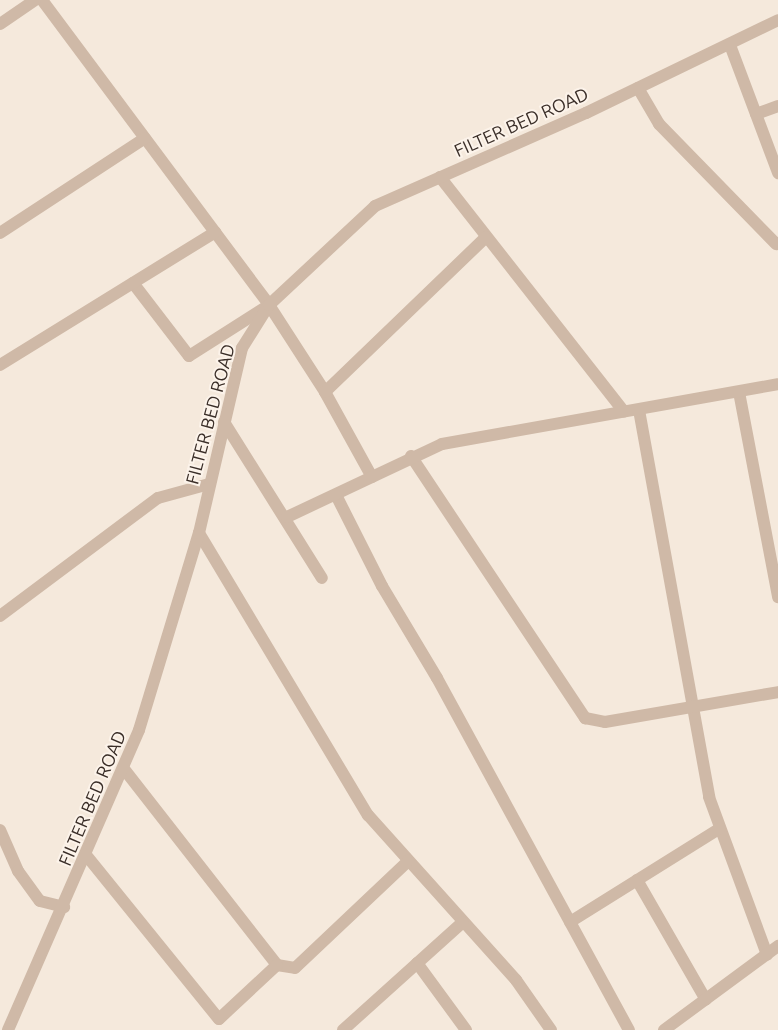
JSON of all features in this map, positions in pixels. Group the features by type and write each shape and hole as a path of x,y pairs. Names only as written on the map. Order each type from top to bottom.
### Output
{"street":[{"path":"0,24 35,0"},
{"path":"42,0 269,305 325,392 372,477"},
{"name":"FILTER BED ROAD","path":"8,1030 124,769 199,533 242,348 269,305 375,206 638,88 730,45 778,20"},
{"path":"730,45 778,173"},
{"path":"638,88 659,124 776,244"},
{"path":"756,114 778,106"},
{"path":"0,233 145,138"},
{"path":"440,177 624,412"},
{"path":"0,365 215,232"},
{"path":"325,392 486,237"},
{"path":"133,283 189,356 269,305"},
{"path":"287,517 336,495 411,456 442,444 778,384"},
{"path":"739,392 778,597"},
{"path":"639,410 692,707 719,829 767,955"},
{"path":"224,422 287,517 322,578"},
{"path":"411,456 585,718 595,723 778,692"},
{"path":"0,616 158,498 209,484"},
{"path":"336,495 382,586 629,1030"},
{"path":"199,533 368,815 516,980 551,1030"},
{"path":"124,769 277,965 295,968 408,861"},
{"path":"570,922 719,829"},
{"path":"0,830 18,871 40,901 64,907"},
{"path":"86,855 219,1020 277,965"},
{"path":"636,880 706,1000"},
{"path":"343,1030 463,922"},
{"path":"664,1030 778,946"},
{"path":"417,963 466,1030"}]}
